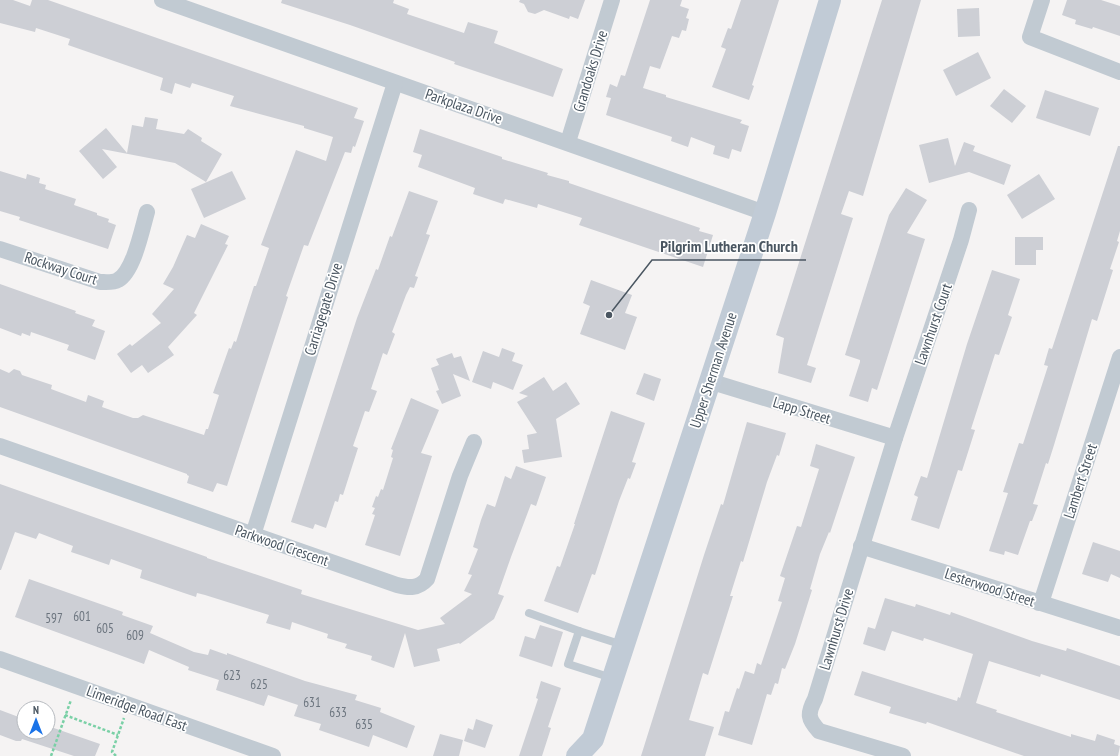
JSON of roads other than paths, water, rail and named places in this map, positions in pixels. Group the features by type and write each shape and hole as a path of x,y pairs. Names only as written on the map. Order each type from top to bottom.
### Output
{"main road":[{"name":"Upper Sherman Avenue","path":"577,756 595,748 623,645 765,213 830,0"}],"street":[{"name":"Parkplaza Drive","path":"162,0 395,83 568,142 765,213"},
{"name":"Grandoaks Drive","path":"568,142 612,0"},
{"path":"1042,0 1030,37 1120,72"},
{"name":"Carriagegate Drive","path":"253,535 395,83"},
{"name":"Lawnhurst Court","path":"895,438 962,240 969,210"},
{"name":"Rockway Court","path":"0,249 100,282 109,283 118,280 128,270 147,212"},
{"name":"Lambert Street","path":"1039,603 1041,603 1120,357"},
{"name":"Lapp Street","path":"709,381 895,438"},
{"name":"Lawnhurst Drive","path":"895,438 815,699 810,708 810,719 813,726 819,731 903,756"},
{"name":"Parkwood Crescent","path":"0,446 409,588 417,586 427,579 460,476 474,442"},
{"name":"Lesterwood Street","path":"861,546 1120,628"},
{"name":"Limeridge Road East","path":"0,659 273,756"}],"lane":[{"path":"530,613 623,645"},
{"path":"579,631 568,664 613,678"}],"place":[{"name":"Pilgrim Lutheran Church","path":"609,315"}]}
